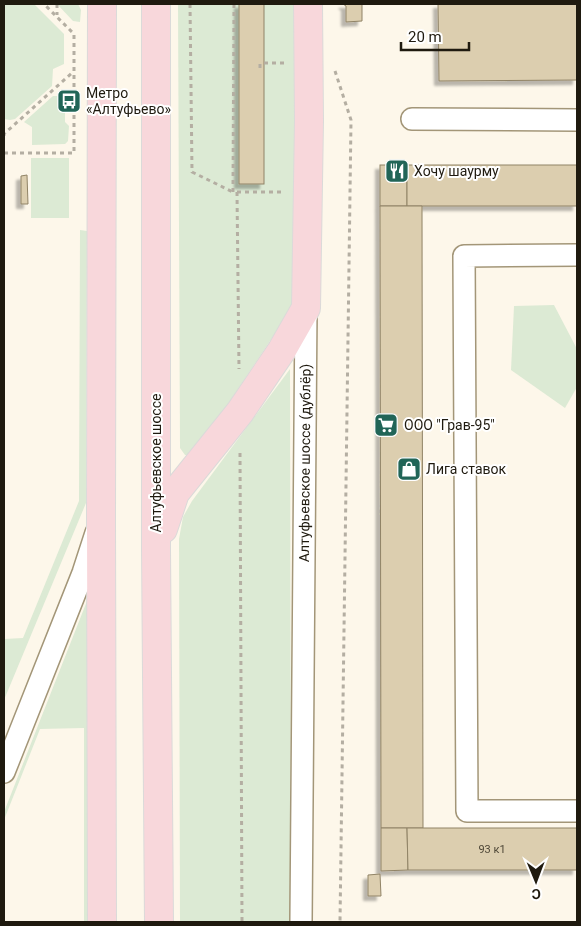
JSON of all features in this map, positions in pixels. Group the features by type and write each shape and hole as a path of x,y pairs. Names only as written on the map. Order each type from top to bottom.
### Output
{"main road":[{"path":"102,4 102,922"},
{"name":"Алтуфьевское шоссе","path":"156,4 156,550 159,922"},
{"name":"Алтуфьевское шоссе (дублёр)","path":"306,308 309,121 308,4"},
{"path":"156,550 175,493 240,412 282,350 306,308"}],"street":[{"path":"412,119 577,120"},
{"path":"577,255 464,256 467,811 577,811"},
{"name":"Алтуфьевское шоссе (дублёр)","path":"301,922 306,308"},
{"path":"4,772 84,573 101,519"}],"path":[{"path":"4,153 74,152 74,34 44,4"},
{"path":"57,4 57,15"},
{"path":"190,4 192,172 235,192 286,192"},
{"path":"234,4 235,192 239,374"},
{"path":"260,68 262,64 285,64 284,55"},
{"path":"234,65 239,64"},
{"path":"333,65 351,120 340,922"},
{"path":"4,136 74,72"},
{"path":"240,451 242,922"}],"green space":[{"path":"4,4 34,4 64,34 64,64 53,69 52,86 15,119 10,120 4,119"},
{"path":"57,4 78,4 81,10 80,22 73,21"},
{"path":"178,4 294,4 294,305 194,455 185,455 180,448"},
{"path":"53,96 65,99 65,122 69,126 68,141 65,144 32,145 32,127 24,122"},
{"path":"31,158 69,158 69,218 31,218"},
{"path":"80,230 87,231 86,503 4,700 4,639 23,638 79,501"},
{"path":"554,305 577,349 577,387 565,408 511,370 514,306"},
{"path":"290,369 291,922 180,922 179,539 183,517 192,501"},
{"path":"87,601 87,922 84,922 84,728 40,729 4,820 4,812"}],"building":[{"path":"239,4 264,4 264,184 239,184"},
{"path":"343,4 362,4 362,21 346,22 346,6"},
{"path":"438,4 577,4 577,80 439,81"},
{"path":"380,165 407,165 407,206 380,206"},
{"path":"407,165 577,165 577,206 407,206"},
{"path":"27,175 28,204 21,204 21,176"},
{"path":"380,206 422,206 423,828 381,828"},
{"path":"381,828 407,828 408,870 381,871"},
{"path":"407,828 577,828 577,870 408,870"},
{"path":"380,874 381,896 368,896 368,875"}],"place":[{"name":"Метро «Алтуфьево»","path":"69,101"},
{"name":"Хочу шаурму","path":"397,171"},
{"name":"ООО \"Грав-95\"","path":"386,425"},
{"name":"Лига ставок","path":"409,469"}]}
